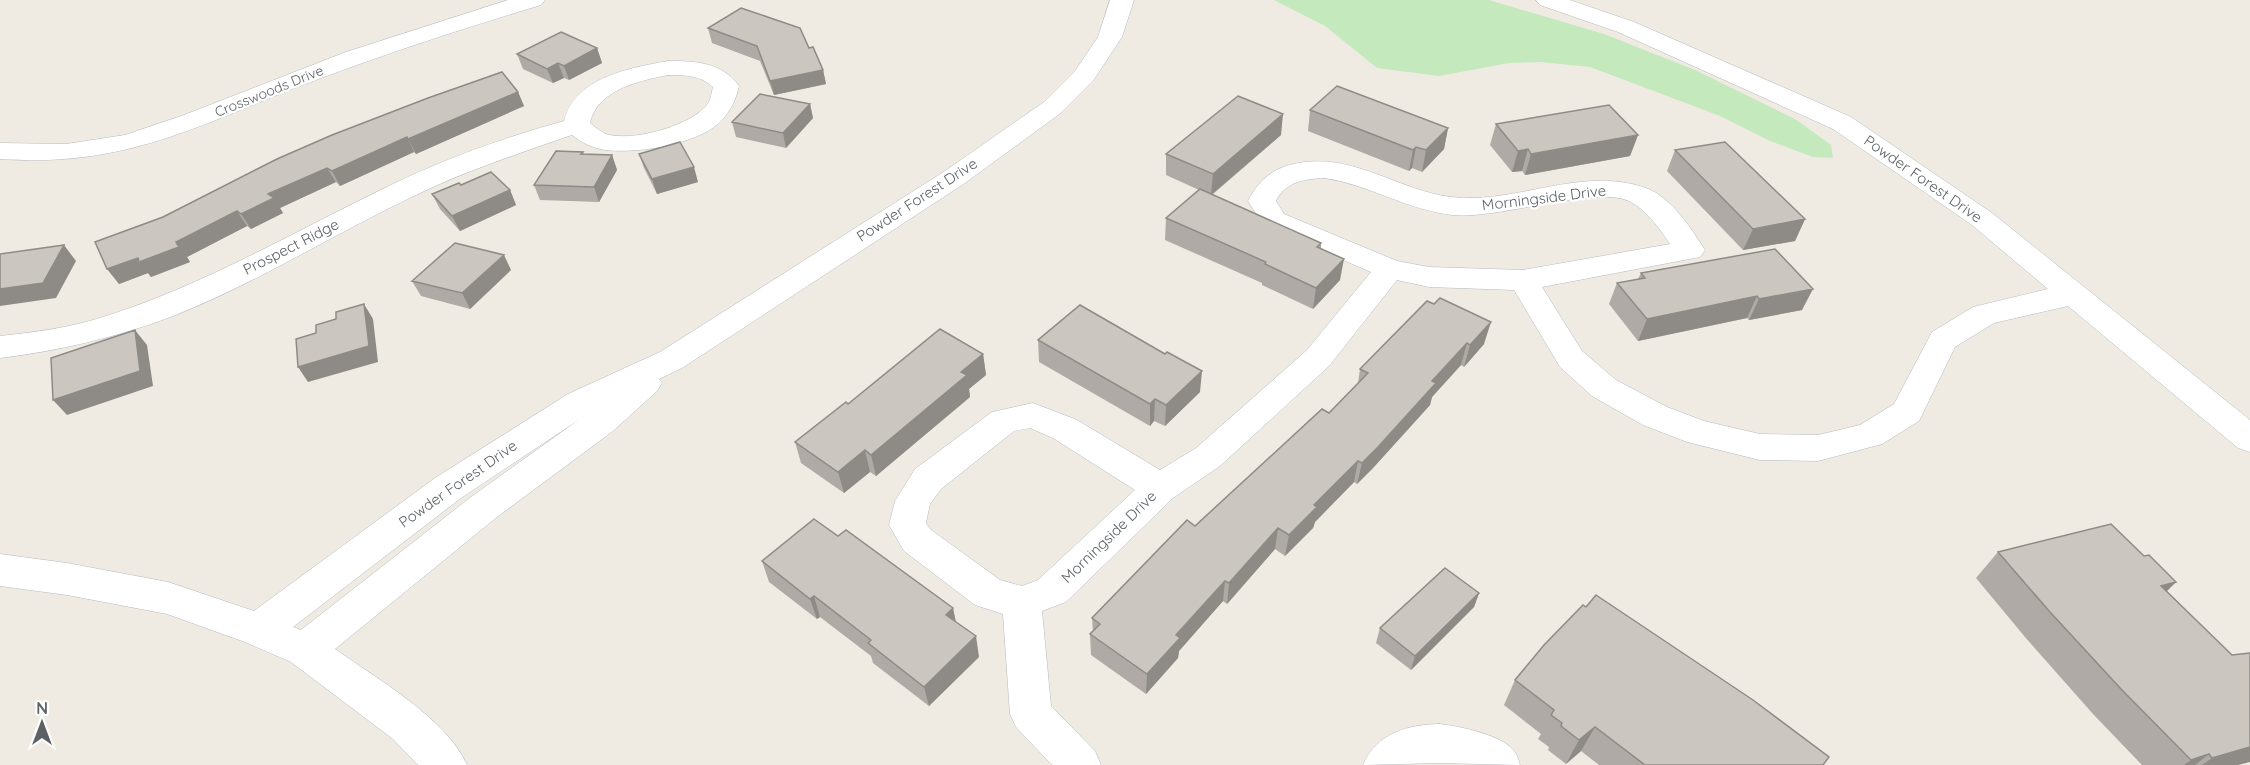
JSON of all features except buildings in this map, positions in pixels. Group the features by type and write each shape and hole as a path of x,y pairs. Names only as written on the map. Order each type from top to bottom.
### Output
{"street":[{"name":"Crosswoods Drive","path":"0,151 47,153 78,151 130,142 173,128 296,79 423,33 533,0"},
{"name":"Powder Forest Drive","path":"259,630 448,488 580,402 671,360 955,177 1053,107 1084,76 1110,37 1122,0"},
{"name":"Powder Forest Drive","path":"1548,0 1626,27 1842,123 1982,219 2250,439"},
{"path":"668,68 700,69 721,79 726,86 723,104 716,113 702,123 645,143 612,143 589,136 576,126 579,112 597,93 625,79 652,71 668,68"},
{"name":"Prospect Ridge","path":"0,347 59,339 111,326 176,302 271,258 405,189 551,133 576,126"},
{"name":"Morningside Drive","path":"1323,168 1345,172 1406,196 1452,206 1500,206 1602,188 1621,190 1638,195 1656,207 1690,250 1523,280 1429,277 1390,269 1274,220 1262,201 1270,185 1297,170 1323,168"},
{"name":"Morningside Drive","path":"1160,488 1065,429 1033,416 1004,421 928,479 913,501 907,525 917,540 989,594 1022,602 1052,591 1160,488 1208,457 1318,358 1390,269"},
{"path":"1523,280 1571,359 1604,388 1655,416 1699,434 1760,447 1818,448 1870,435 1907,412 1943,340 1984,315 2073,294"},
{"name":"Powder Forest Drive","path":"305,650 484,507 601,422 671,360"},
{"path":"0,570 67,579 168,598 259,630 305,650 408,725 446,765"},
{"path":"1022,602 1030,714 1080,765"},
{"path":"1384,765 1401,750 1441,742 1486,754 1499,765"}],"green space":[{"path":"1274,0 1489,0 1604,34 1695,70 1795,119 1831,145 1833,158 1813,157 1770,141 1720,116 1590,67 1540,62 1509,63 1439,76 1377,68 1325,26"}]}
